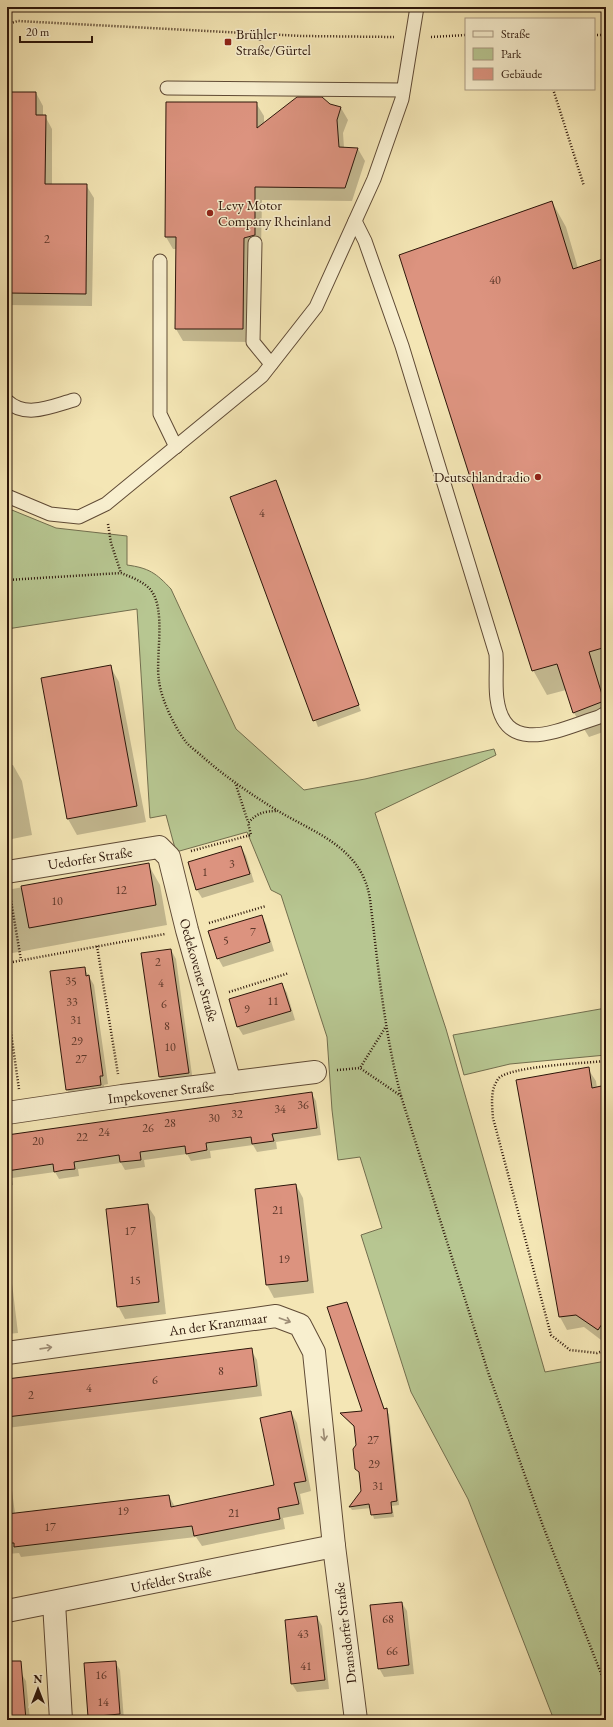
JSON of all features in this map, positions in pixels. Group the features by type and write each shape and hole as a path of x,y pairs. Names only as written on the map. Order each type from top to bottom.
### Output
{"street":[{"name":"Uedorfer Straße","path":"7,872 159,847 169,857"},
{"name":"Oedekovener Straße","path":"169,857 187,930 230,1083"},
{"name":"Impekovener Straße","path":"15,1112 122,1096 324,1072"},
{"name":"An der Kranzmaar","path":"7,1353 276,1316 300,1325 314,1352 334,1546"},
{"name":"Urfelder Straße","path":"7,1611 54,1603 334,1546"},
{"name":"Dransdorfer Straße","path":"334,1546 356,1720"},
{"path":"54,1603 61,1720"}],"lane":[{"path":"7,496 50,514 79,517 106,504 262,376 316,307 374,179 402,99 417,7"},
{"path":"167,88 403,90"},
{"path":"355,221 365,241 402,346 496,654 497,700 503,720 509,728 522,735 542,736 599,717 606,713"},
{"path":"255,243 253,342 272,364"},
{"path":"160,261 160,414 176,447"},
{"path":"7,401 19,409 31,411 74,400"}],"path":[{"path":"7,24 18,21 62,22 260,34 411,38 465,35"},
{"path":"260,34 260,41"},
{"path":"595,35 606,35"},
{"path":"553,90 584,186"},
{"path":"106,504 111,543 121,573"},
{"path":"7,580 121,573 136,579 150,590 158,606 159,682 166,706 186,741 236,784 278,811 338,845 363,874 368,886 370,899 386,1028 392,1062 401,1096 488,1372 544,1526 606,1686"},
{"path":"169,857 250,835 248,823 236,784"},
{"path":"248,823 263,811 278,811"},
{"path":"10,894 21,960"},
{"path":"7,963 187,930 266,906"},
{"path":"98,946 122,1096"},
{"path":"207,999 289,973"},
{"path":"7,1005 15,1112"},
{"path":"360,1068 386,1028"},
{"path":"606,1061 515,1070 498,1078 491,1095 494,1118 551,1335 570,1350 596,1353 606,1350"},
{"path":"324,1072 360,1068 401,1096"}],"green space":[{"path":"7,508 56,528 127,536 127,565 152,572 171,589 236,729 304,790 365,779 494,749 496,755 375,813 446,1029 545,1372 606,1361 606,1720 554,1720 468,1499 411,1392 361,1235 382,1228 360,1157 338,1160 332,1110 327,1037 281,895 271,890 247,832 176,852 166,815 150,818 137,609 7,629"},
{"path":"606,1008 606,1055 510,1064 464,1075 453,1035"}],"building":[{"path":"7,92 36,92 36,115 46,115 45,184 87,184 86,294 7,293"},
{"name":"Levy Motor Company Rheinland","path":"297,97 322,97 330,104 341,107 337,120 339,147 358,148 345,188 255,187 255,235 244,238 243,329 175,329 176,237 165,237 166,102 257,102 257,128"},
{"name":"Deutschlandradio","path":"552,201 573,269 606,258 606,647 589,652 604,701 573,713 557,664 532,671 399,255"},
{"path":"276,480 359,705 313,721 230,497"},
{"path":"111,665 137,806 67,819 41,678"},
{"path":"241,846 250,874 196,890 188,862"},
{"path":"149,863 156,905 29,928 21,886"},
{"path":"262,915 270,942 217,959 208,931"},
{"path":"171,949 189,1073 159,1077 141,953"},
{"path":"85,967 86,976 89,975 103,1076 100,1076 101,1085 66,1090 50,971"},
{"path":"282,983 291,1011 237,1027 229,999"},
{"path":"589,1067 592,1088 606,1085 606,1318 598,1330 576,1315 559,1317 516,1080"},
{"path":"312,1092 317,1128 272,1134 274,1141 252,1144 251,1137 206,1143 207,1150 186,1154 185,1146 140,1152 141,1160 120,1162 119,1155 74,1162 75,1169 54,1172 53,1164 7,1171 7,1135"},
{"path":"296,1184 308,1281 266,1285 255,1189"},
{"path":"148,1204 159,1302 117,1307 106,1209"},
{"path":"347,1302 384,1409 387,1408 397,1501 391,1502 392,1513 371,1515 369,1504 349,1507 361,1491 359,1472 355,1469 353,1449 356,1445 354,1426 340,1413 362,1411 327,1307"},
{"path":"252,1348 257,1386 7,1417 7,1379"},
{"path":"291,1411 306,1481 294,1483 299,1504 278,1508 280,1519 194,1536 192,1526 14,1547 14,1543 7,1543 7,1514 169,1495 171,1507 274,1485 260,1418"},
{"path":"402,1602 409,1665 378,1669 370,1605"},
{"path":"317,1616 325,1680 291,1684 285,1620"},
{"path":"7,1661 21,1661 26,1720 7,1720"},
{"path":"116,1661 120,1714 88,1717 84,1663"}],"place":[{"name":"Brühler Straße/Gürtel","path":"228,42"},
{"name":"Levy Motor Company Rheinland","path":"210,213"},
{"name":"Deutschlandradio","path":"538,477"}]}
